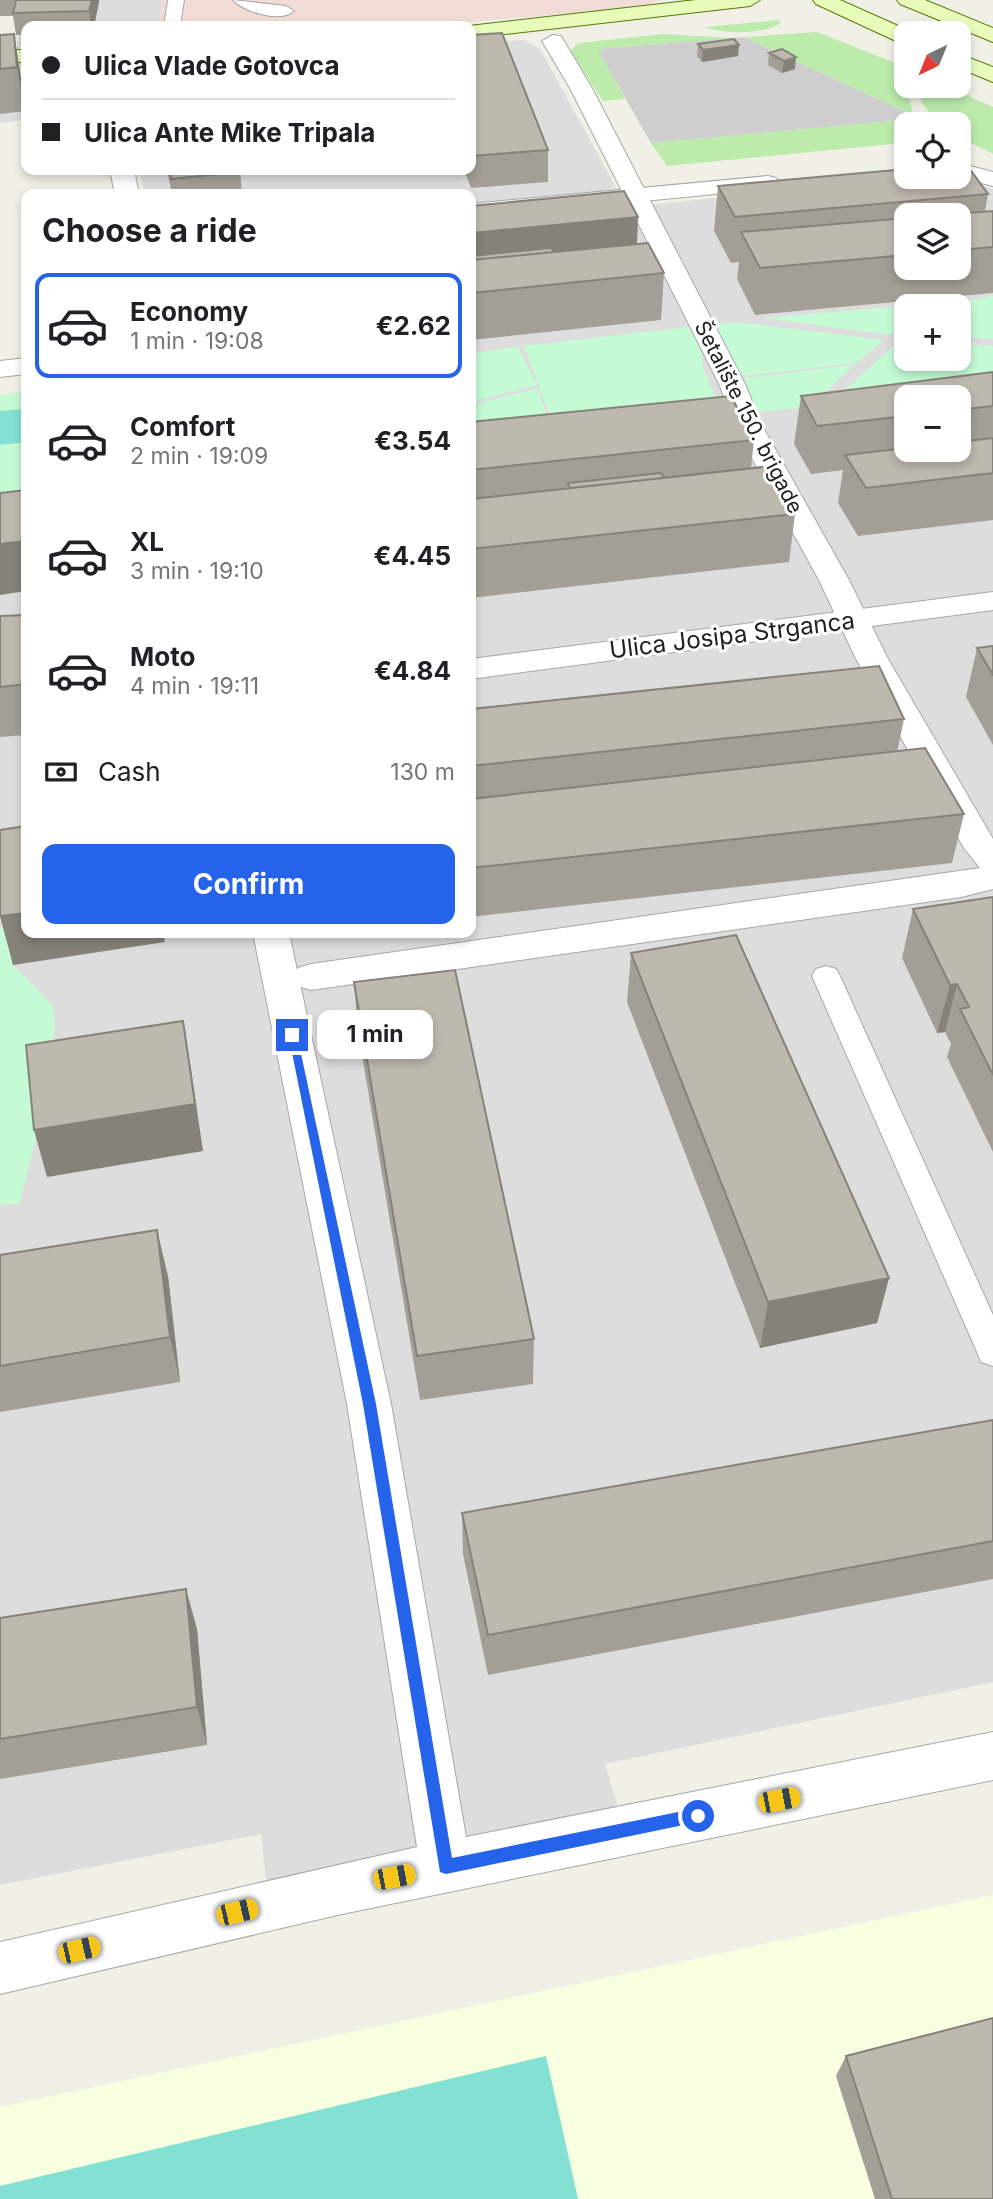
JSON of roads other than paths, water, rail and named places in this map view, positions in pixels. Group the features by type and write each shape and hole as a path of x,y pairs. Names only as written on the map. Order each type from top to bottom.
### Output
{"main road":[{"path":"617,17 667,0"},
{"path":"476,31 750,0"},
{"path":"823,0 894,32"},
{"path":"907,0 993,36"},
{"path":"0,56 21,56"},
{"path":"971,65 993,75"}],"street":[{"name":"Šetalište 150. brigade","path":"553,41 582,90 733,386 747,424 855,619 872,659 981,849 993,862"},
{"path":"971,173 993,179"},
{"path":"476,211 796,180"},
{"path":"0,369 21,367"},
{"name":"Ulica Josipa Strganca","path":"476,668 993,601"},
{"path":"311,977 536,943 961,885 993,877"},
{"path":"272,938 369,1404 446,1867"},
{"path":"0,1968 342,1888 993,1756"}],"lane":[{"path":"173,21 176,0"},
{"path":"241,0 251,7 287,17"},
{"path":"825,976 993,1352"}]}
